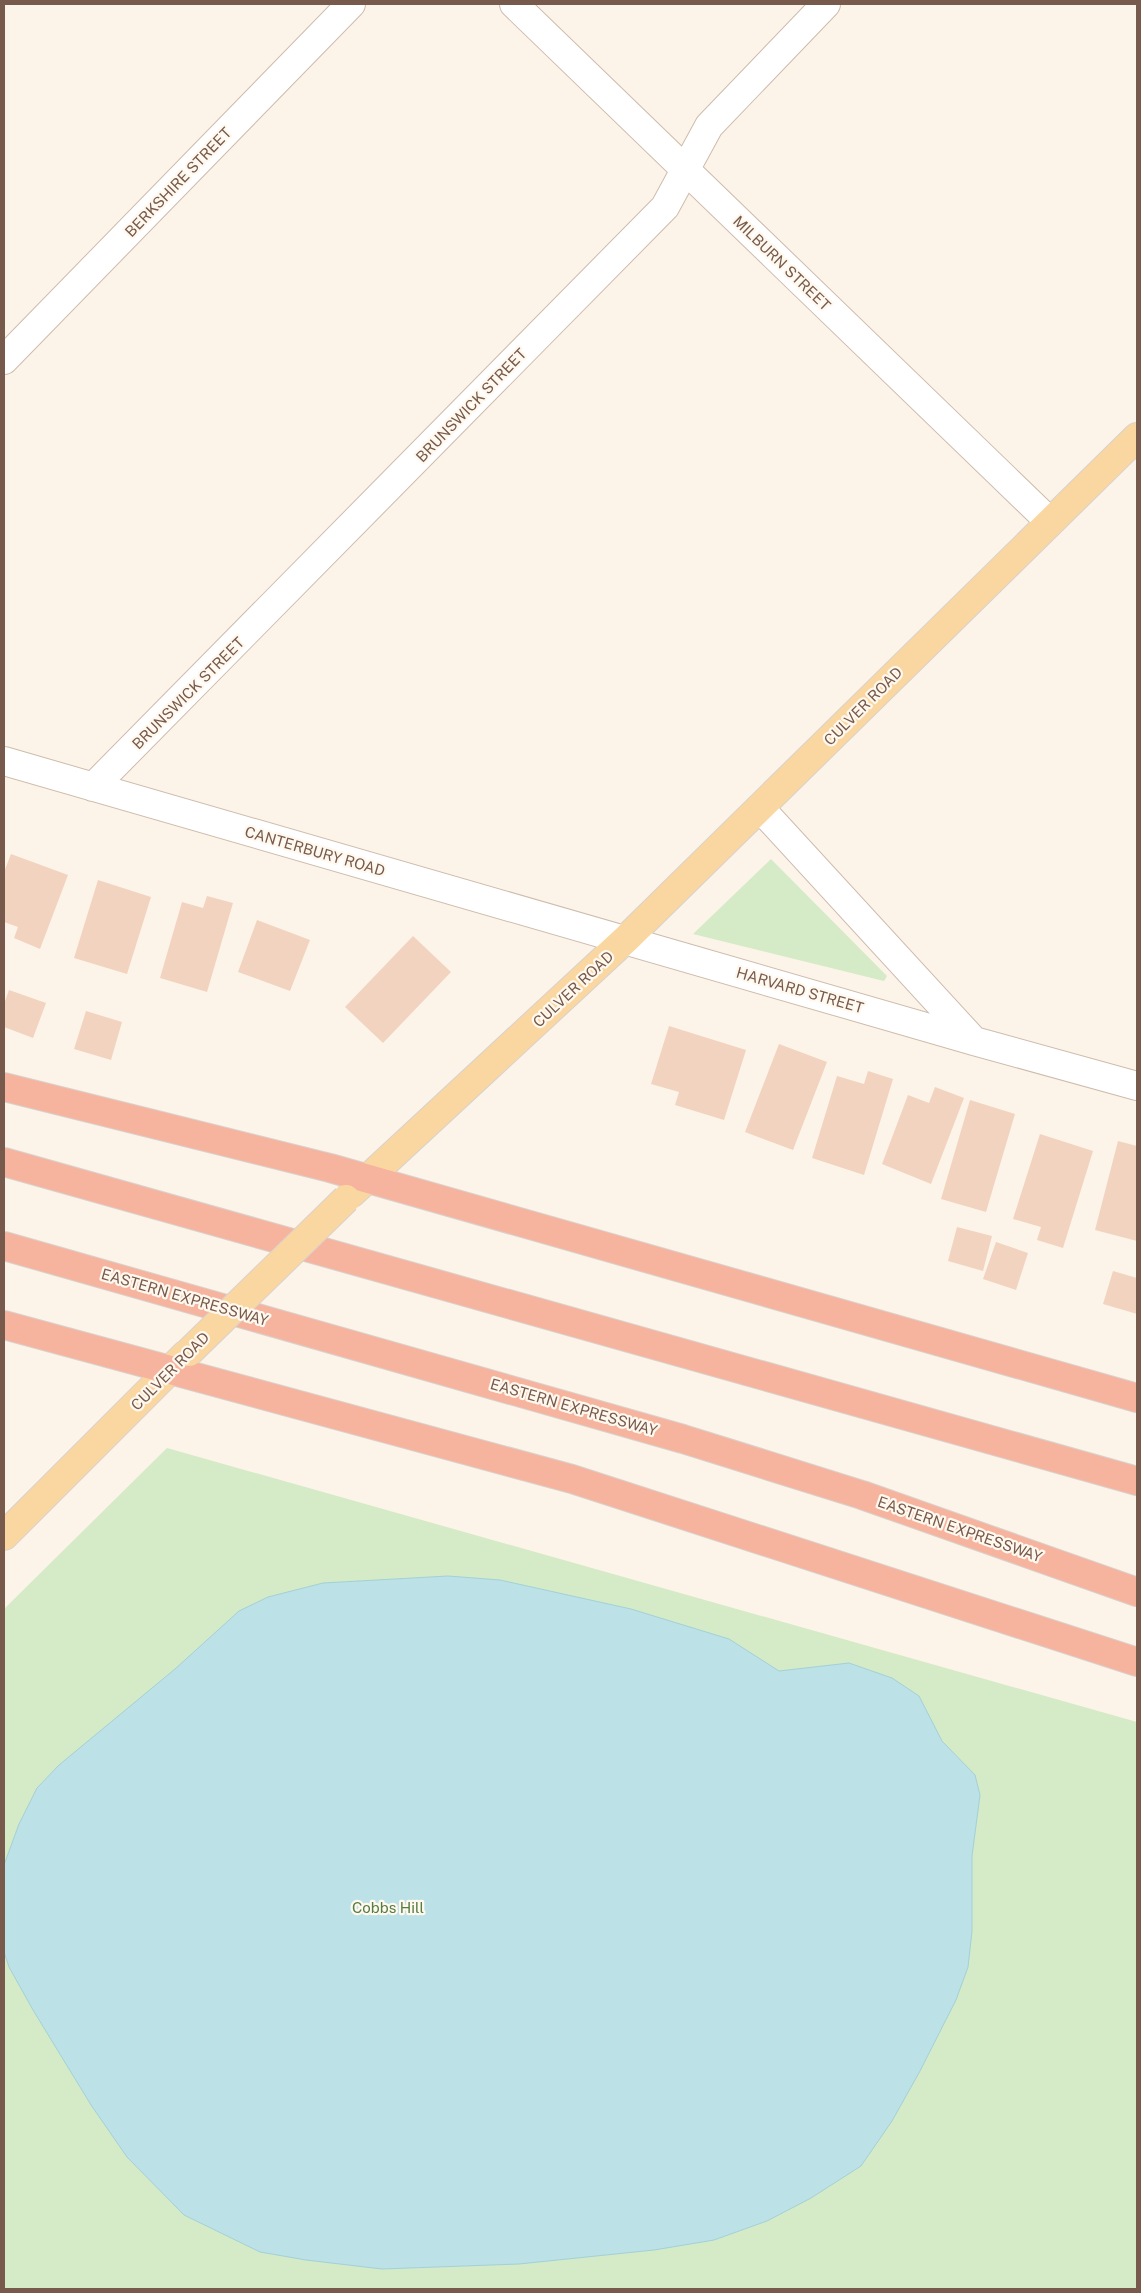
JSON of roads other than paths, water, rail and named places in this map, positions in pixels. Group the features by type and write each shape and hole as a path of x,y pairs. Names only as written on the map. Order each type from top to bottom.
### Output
{"highway":[{"path":"4,1086 368,1179 1137,1398"},
{"path":"4,1162 1137,1481"},
{"name":"EASTERN EXPRESSWAY","path":"4,1246 683,1439 862,1495 1137,1592"},
{"path":"4,1325 572,1479 1137,1662"}],"main road":[{"name":"CULVER ROAD","path":"4,1536 346,1199 626,939 1137,437"}],"street":[{"name":"BERKSHIRE STREET","path":"4,360 351,4"},
{"name":"MILBURN STREET","path":"514,4 1050,522"},
{"name":"BRUNSWICK STREET","path":"93,788 665,208 709,126 826,4"},
{"name":"CANTERBURY ROAD","path":"4,761 626,939"},
{"path":"760,808 974,1041"},
{"name":"HARVARD STREET","path":"626,939 974,1041 1137,1086"}],"water":[{"name":"Cobbs Hill","path":"448,1576 500,1580 631,1609 729,1639 779,1671 849,1663 892,1678 919,1696 942,1741 975,1775 980,1795 972,1856 972,1931 968,1967 956,2000 920,2071 892,2121 861,2166 811,2198 767,2221 714,2240 654,2250 519,2264 382,2269 306,2260 260,2252 184,2215 127,2157 91,2105 33,2010 9,1967 4,1952 4,1865 19,1824 37,1788 59,1765 175,1669 239,1611 268,1597 323,1583"}]}
